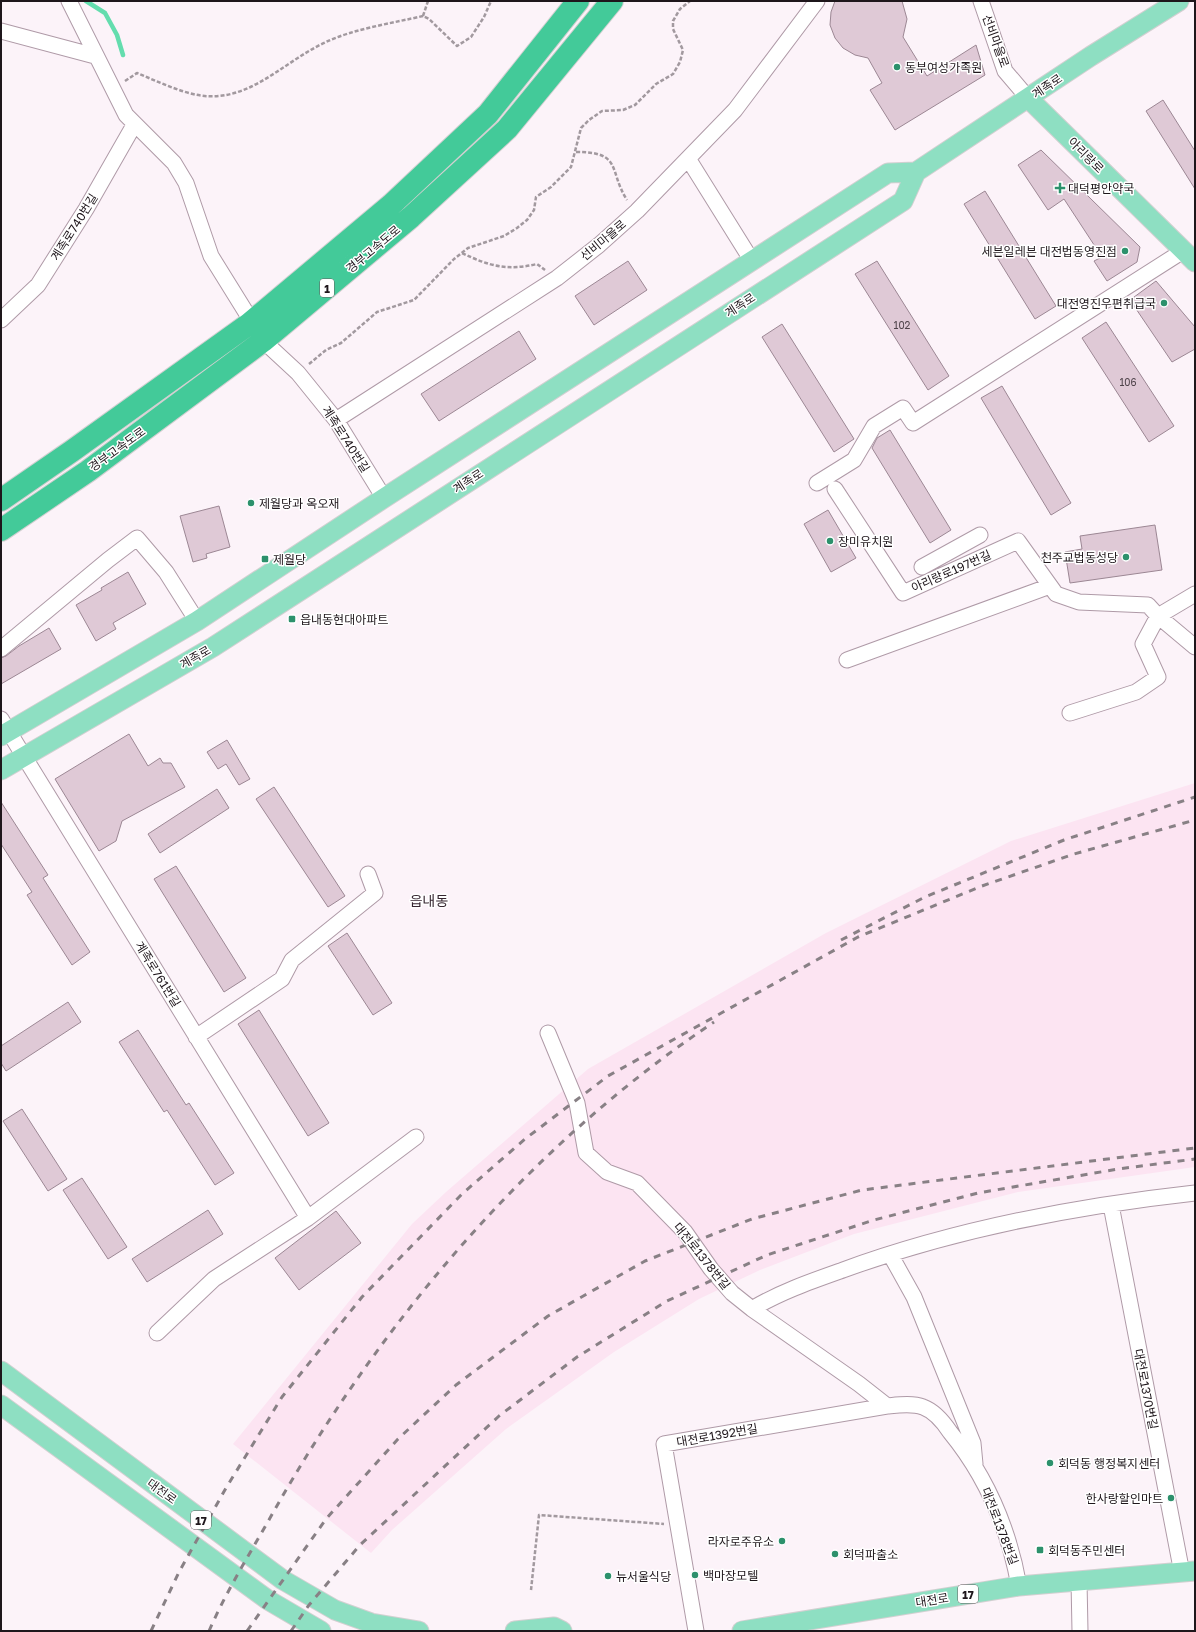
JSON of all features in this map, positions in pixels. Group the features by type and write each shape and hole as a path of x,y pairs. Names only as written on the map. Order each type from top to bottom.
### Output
{"highway":[{"name":"경부고속도로","path":"1,500 249,324 391,204 488,114 578,1"},
{"name":"경부고속도로","path":"1,530 88,471 263,341 411,217 507,129 612,1"}],"main road":[{"name":"계족로","path":"1,770 212,647 903,201 916,172 1179,1"},
{"name":"아리랑로","path":"1028,98 1189,257"},
{"path":"3,729 198,621 384,498 888,173 916,172"},
{"name":"대전로","path":"1,1371 92,1440 283,1580 335,1610 371,1623 419,1631"},
{"name":"17","path":"1,1405 268,1600 322,1631"},
{"name":"대전로","path":"742,1631 787,1627 1019,1586 1189,1572"},
{"path":"515,1631 554,1627 562,1631"}],"street":[{"path":"69,1 111,90 126,116 174,163 186,183 211,256 247,314"},
{"name":"선비마을로","path":"336,420 557,278 599,245 637,211 689,160 735,110 817,1"},
{"name":"선비마을로","path":"981,1 1005,71 1028,98"},
{"path":"1,31 95,56"},
{"name":"계족로740번길","path":"1,320 38,285 86,209 134,125"},
{"path":"689,160 752,261"},
{"path":"817,483 854,460 874,426 903,408 913,423 1189,257"},
{"name":"계족로740번길","path":"271,348 298,374 336,420 384,498"},
{"name":"아리랑로197번길","path":"835,489 903,593 1018,541 1056,594 1079,602 1148,606 1195,647"},
{"path":"922,567 980,535"},
{"path":"1,649 108,560 137,538 166,572 198,621"},
{"path":"847,660 1050,586"},
{"path":"1070,713 1136,692 1158,677 1143,644 1158,616 1195,594"},
{"name":"계족로761번길","path":"3,729 24,757 308,1218"},
{"path":"196,1036 282,979 292,960 375,892 368,874"},
{"name":"대전로1378번길","path":"548,1033 577,1103 586,1153 607,1172 637,1183 685,1232 711,1269 732,1293 752,1309 859,1384 887,1406 900,1405 924,1407 943,1422 969,1454 992,1499 1014,1556 1019,1586"},
{"path":"157,1333 214,1279 308,1218 416,1137"},
{"path":"752,1309 771,1298 798,1287 890,1254 994,1226 1146,1198 1195,1193"},
{"name":"대전로1370번길","path":"1111,1205 1189,1572"},
{"name":"대전로1378번길","path":"890,1254 914,1297 974,1443 976,1467"},
{"name":"대전로1392번길","path":"696,1631 664,1444 887,1406"},
{"path":"1079,1581 1080,1631"}],"path":[{"path":"423,16 428,1"},
{"path":"111,90 138,73 189,93 211,96 232,95 250,88 326,42 341,36 423,16 429,19 457,46 471,37 484,17 491,1"},
{"path":"298,374 326,350 341,343 377,312 414,300 454,259 468,248 504,236 527,220 534,210 536,197 564,176 571,167 581,128 589,120 602,111 623,110 635,104 656,84 673,74 680,62 683,50 673,29 673,21 680,9 690,1"},
{"path":"576,152 591,152 610,160 616,170 620,189 631,205"},
{"path":"462,253 479,261 504,268 520,268 537,264 557,278"},
{"path":"531,1590 539,1515 678,1525"}],"shaded area":[{"path":"1195,783 1195,1167 1018,1192 854,1234 760,1270 699,1299 614,1352 506,1429 392,1530 371,1553 233,1444 412,1224 446,1192 588,1069 826,933 1011,841"}],"building":[{"name":"동부여성가족원","path":"835,1 902,1 907,19 903,37 927,76 976,45 985,75 895,130 870,90 882,83 868,58 855,55 843,48 835,38 830,25 831,12"},
{"path":"1163,100 1195,151 1195,189 1146,111"},
{"path":"1041,150 1140,247 1137,262 1107,281 1094,261 1102,257 1064,199 1048,210 1018,165"},
{"path":"985,191 1056,306 1035,319 964,204"},
{"path":"628,261 647,290 594,325 575,296"},
{"path":"877,261 949,376 928,390 855,274"},
{"path":"1156,281 1195,327 1195,349 1172,362 1130,300"},
{"path":"1106,322 1174,426 1149,442 1082,338"},
{"path":"782,324 854,439 834,452 762,337"},
{"path":"519,331 536,359 439,421 421,394"},
{"path":"1002,386 1071,503 1051,515 981,398"},
{"path":"890,430 951,530 930,543 872,448 877,438"},
{"path":"219,506 230,547 206,554 207,558 193,562 180,516"},
{"name":"장미유치원","path":"828,510 856,558 831,572 804,524"},
{"path":"1155,525 1162,570 1070,583 1065,552 1082,549 1080,536"},
{"path":"128,572 146,604 113,623 116,629 96,641 76,605 102,590 101,588"},
{"path":"49,628 61,649 1,684 1,658"},
{"path":"129,734 148,766 160,758 163,763 171,763 185,787 122,821 116,841 99,851 55,779"},
{"path":"227,740 250,779 239,785 226,764 218,769 207,752"},
{"path":"274,787 345,896 328,907 256,799"},
{"path":"217,789 229,808 160,853 148,834"},
{"path":"1,802 48,875 43,878 90,952 72,965 27,895 32,892 1,844"},
{"path":"176,866 246,978 224,992 154,879"},
{"path":"347,933 392,1003 373,1015 328,946"},
{"path":"68,1002 81,1022 6,1071 1,1063 1,1046"},
{"path":"259,1010 329,1123 308,1136 238,1024"},
{"path":"138,1030 186,1105 189,1103 234,1173 215,1185 167,1110 164,1112 119,1042"},
{"path":"22,1109 67,1179 48,1191 3,1121"},
{"path":"82,1178 127,1247 108,1259 63,1190"},
{"path":"208,1210 223,1234 147,1282 132,1259"},
{"path":"336,1211 361,1243 299,1290 275,1258"}],"waterway":[{"path":"86,1 105,13 117,35 123,55"}],"railway":[{"path":"841,940 925,897 1064,840 1195,797"},
{"path":"151,1631 179,1572 226,1488 282,1397 362,1297 462,1194 525,1139 608,1076 858,937 982,886 1074,854 1195,820"},
{"path":"209,1631 238,1574 313,1446 359,1376 409,1309 463,1244 520,1183 581,1125 646,1071 714,1022"},
{"path":"247,1631 326,1519 398,1439 456,1385 548,1316 645,1261 752,1219 862,1190 1195,1148"},
{"path":"291,1631 309,1605 360,1545 499,1416 577,1357 667,1301 767,1255 874,1220 978,1193 1118,1169 1195,1159"}],"place":[{"name":"동부여성가족원","path":"897,67"},
{"name":"대덕평안약국","path":"1060,188"},
{"name":"세븐일레븐 대전법동영진점","path":"1125,251"},
{"name":"대전영진우편취급국","path":"1164,303"},
{"name":"제월당과 옥오재","path":"251,503"},
{"name":"장미유치원","path":"830,541"},
{"name":"천주교법동성당","path":"1126,557"},
{"name":"제월당","path":"265,559"},
{"name":"읍내동현대아파트","path":"292,619"},
{"name":"회덕동 행정복지센터","path":"1050,1463"},
{"name":"한사랑할인마트","path":"1171,1498"},
{"name":"라자로주유소","path":"782,1541"},
{"name":"회덕동주민센터","path":"1040,1550"},
{"name":"회덕파출소","path":"835,1554"},
{"name":"백마장모텔","path":"695,1575"},
{"name":"뉴서울식당","path":"608,1576"}],"district":[{"name":"읍내동","path":"429,900"}]}
